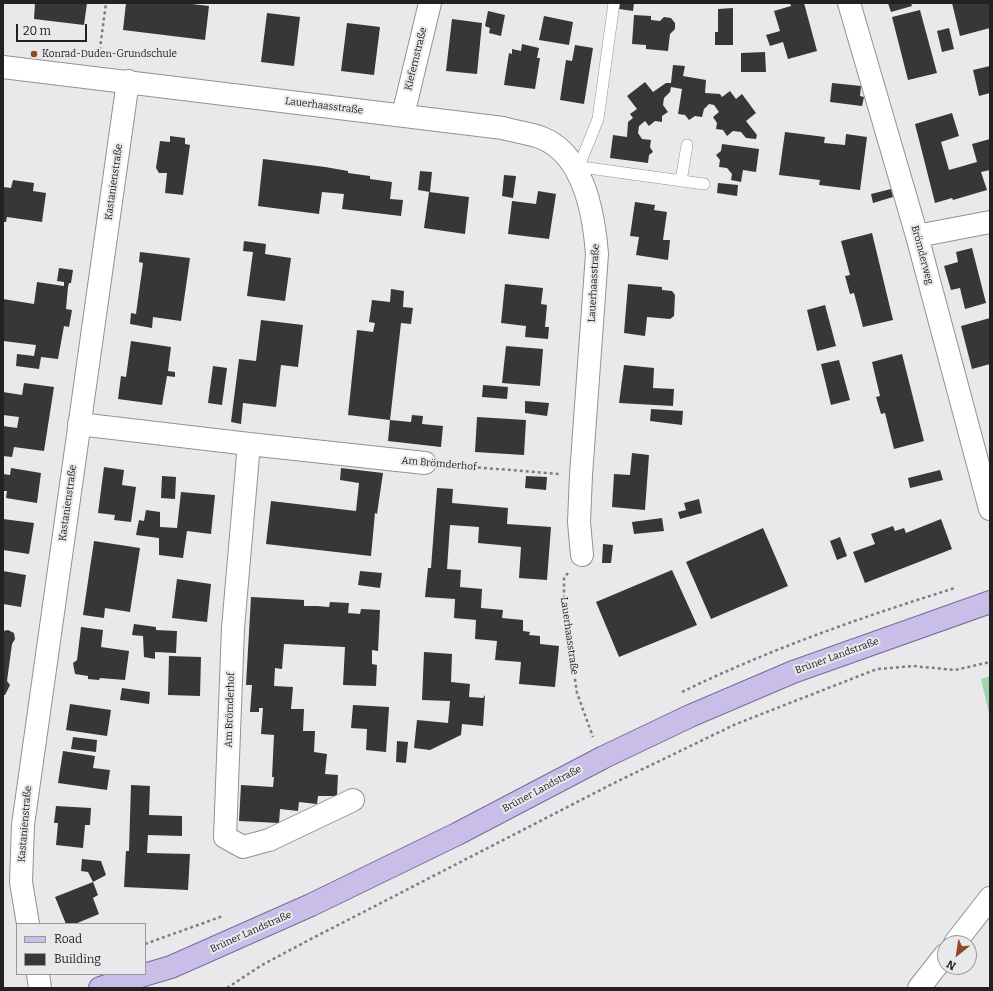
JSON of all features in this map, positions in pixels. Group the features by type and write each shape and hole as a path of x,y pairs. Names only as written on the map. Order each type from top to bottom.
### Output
{"main road":[{"name":"Brüner Landstraße","path":"100,988 171,968 310,905 457,834 604,757 690,716 792,672 990,602"}],"street":[{"name":"Kiefernstraße","path":"403,115 430,3"},
{"name":"Brömderweg","path":"849,3 917,236 990,509"},
{"name":"Lauerhaasstraße","path":"3,67 128,81 503,128 543,138 560,151 576,166 584,185 595,227 597,254 581,476 579,522 582,555"},
{"name":"Kastanienstraße","path":"28,923 21,882 23,825 128,81"},
{"path":"917,236 990,222"},
{"name":"Am Brömderhof","path":"79,424 425,463"},
{"name":"Am Brömderhof","path":"249,444 233,628 225,837 243,847 269,840 353,800"},
{"path":"961,935 990,898"},
{"path":"919,988 937,965"}],"lane":[{"path":"614,3 598,119 576,166 704,184"},
{"path":"681,181 687,145"}],"path":[{"path":"97,78 106,3"},
{"name":"Am Brömderhof","path":"425,463 581,476"},
{"name":"Lauerhaasstraße","path":"582,555 564,578 564,604 577,693 589,729 616,782"},
{"path":"227,988 262,965 309,940 616,782 736,724 877,669 913,666 955,670 990,662"}],"green space":[{"path":"990,676 990,718 981,679"}],"building":[{"path":"35,3 87,3 84,25 34,19"},
{"path":"126,3 183,3 209,6 205,40 123,30"},
{"path":"620,3 634,3 633,11 619,9"},
{"path":"790,3 804,3 817,51 788,59 783,42 770,46 766,35 780,31 774,11 791,6"},
{"path":"888,3 911,3 912,6 891,12"},
{"path":"952,3 990,3 990,28 960,36"},
{"path":"733,8 733,45 715,45 715,32 718,32 718,9"},
{"path":"920,10 937,73 908,80 892,17"},
{"path":"488,11 505,15 501,36 489,33 490,28 485,26"},
{"path":"267,13 300,17 294,66 261,62"},
{"path":"634,15 651,16 651,20 660,21 664,17 671,18 675,23 675,29 670,34 668,51 646,49 646,45 632,44"},
{"path":"544,16 573,22 569,45 539,40"},
{"path":"452,19 482,23 477,74 446,71"},
{"path":"347,23 380,27 374,75 341,71"},
{"path":"949,28 954,49 942,52 937,31"},
{"path":"522,44 539,48 537,58 540,58 535,89 504,85 509,53 512,54 512,49 521,51"},
{"path":"575,45 593,48 584,104 560,100 566,60 572,61"},
{"path":"765,52 766,72 741,72 741,53"},
{"path":"673,65 685,66 683,76 706,80 705,93 720,94 722,97 730,91 736,99 742,94 756,113 746,121 757,135 756,139 746,138 741,132 733,131 727,136 723,130 716,129 717,123 713,117 719,112 714,105 709,104 704,109 702,117 695,116 689,120 685,115 678,114 682,89 671,87 670,92 664,98 663,105 668,112 662,116 662,122 655,121 649,126 645,121 639,126 638,133 642,139 651,140 650,147 653,152 649,155 648,163 610,158 613,135 627,137 628,122 633,118 630,114 637,109 627,96 645,82 653,92 666,83 671,83"},
{"path":"990,66 990,93 979,96 973,70"},
{"path":"832,83 861,86 860,96 864,97 862,106 830,102"},
{"path":"952,113 959,136 941,142 949,170 977,162 972,144 990,139 990,170 981,172 987,190 953,200 952,198 935,203 915,124"},
{"path":"785,132 825,137 824,143 845,145 846,134 867,137 860,190 819,185 820,180 779,175"},
{"path":"170,136 185,138 185,144 190,145 183,195 165,193 167,173 159,173 156,168 160,141 170,142"},
{"path":"722,144 759,149 756,172 743,170 741,182 731,180 732,174 727,168 719,167 720,160 716,155 721,151"},
{"path":"263,159 348,171 348,173 370,176 370,179 392,182 390,199 403,200 401,216 342,209 344,194 322,192 319,214 258,206"},
{"path":"420,171 432,172 430,192 418,190"},
{"path":"504,175 516,176 513,198 502,196"},
{"path":"13,180 34,183 33,191 46,193 42,222 7,217 6,222 3,222 3,187 11,188"},
{"path":"718,183 738,185 737,196 717,193"},
{"path":"891,189 893,197 873,203 871,194"},
{"path":"538,191 556,194 549,239 508,234 512,201 536,204"},
{"path":"429,192 469,197 465,234 424,228"},
{"path":"635,202 655,205 654,210 667,212 663,240 670,240 668,260 636,255 639,237 630,236"},
{"path":"872,233 893,320 863,327 854,293 850,294 845,276 850,275 841,241"},
{"path":"244,241 266,244 265,254 291,258 285,301 247,296 253,252 243,251"},
{"path":"972,248 986,303 965,309 960,288 951,290 944,266 958,262 956,252"},
{"path":"140,252 190,258 181,321 153,317 152,328 130,324 131,313 136,314 143,263 139,262"},
{"path":"59,268 73,270 71,283 69,283 68,287 66,309 72,310 69,327 64,326 58,359 41,357 39,369 16,366 17,354 34,356 36,345 3,341 3,299 34,304 37,282 64,286 64,282 57,281"},
{"path":"505,284 543,288 541,304 547,305 545,327 549,327 548,339 525,337 526,326 501,323"},
{"path":"628,284 662,287 662,290 672,291 675,295 674,316 670,319 647,317 645,336 624,333"},
{"path":"391,289 404,291 403,307 413,308 411,324 401,323 390,420 348,415 357,330 373,332 375,323 369,322 372,300 390,302"},
{"path":"825,305 836,346 817,351 807,310"},
{"path":"990,318 990,364 972,369 961,326"},
{"path":"261,320 303,325 298,367 281,365 276,407 243,403 241,424 231,422 239,359 256,361"},
{"path":"131,341 171,347 168,371 175,372 175,377 167,376 162,405 118,399 121,376 126,377"},
{"path":"506,346 543,349 540,386 502,383"},
{"path":"902,354 924,441 894,449 885,413 881,414 876,397 880,396 872,362"},
{"path":"839,360 850,400 831,405 821,364"},
{"path":"624,365 654,368 653,388 674,389 673,406 619,403"},
{"path":"213,366 227,368 222,405 208,403"},
{"path":"24,383 54,387 44,451 14,447 12,457 3,456 3,426 17,428 19,417 3,415 3,392 22,395"},
{"path":"483,385 508,387 507,399 482,397"},
{"path":"525,401 549,403 547,416 525,413"},
{"path":"651,409 683,411 682,425 650,421"},
{"path":"412,415 423,416 422,424 443,426 441,447 388,441 390,420 411,422"},
{"path":"477,417 526,420 524,455 475,452"},
{"path":"632,453 649,455 645,510 612,507 614,474 630,475"},
{"path":"104,467 124,470 122,485 136,487 131,522 114,520 115,515 98,513"},
{"path":"11,468 41,473 37,503 6,498 7,491 3,491 3,474 10,475"},
{"path":"341,468 383,473 377,514 375,513 371,556 266,544 271,501 356,511 359,483 340,480"},
{"path":"940,470 943,480 910,488 908,478"},
{"path":"162,476 176,477 175,499 161,498"},
{"path":"526,476 547,477 546,490 525,488"},
{"path":"437,488 453,489 452,503 508,508 507,524 551,527 547,580 519,578 521,547 478,543 479,527 450,525 447,569 461,570 460,587 482,589 481,608 503,610 502,618 523,620 523,631 530,632 529,635 540,636 540,644 559,646 555,687 519,684 521,662 495,660 497,641 475,639 476,620 454,618 455,599 425,597 428,568 431,568"},
{"path":"181,492 215,495 211,534 187,531 183,558 159,555 159,538 136,535 139,520 144,521 146,510 160,512 160,527 177,528"},
{"path":"699,499 702,513 680,519 678,512 686,510 684,503"},
{"path":"662,518 664,531 634,534 632,522"},
{"path":"3,519 34,523 29,554 3,550"},
{"path":"941,519 952,549 865,583 853,552 875,544 871,534 893,526 895,531 904,528 906,533"},
{"path":"763,528 788,586 711,619 686,562"},
{"path":"840,537 847,556 837,560 830,541"},
{"path":"94,541 140,548 130,612 105,608 104,618 83,615"},
{"path":"603,544 613,545 611,563 602,563"},
{"path":"672,570 697,625 619,657 596,602"},
{"path":"3,571 26,575 21,607 3,604"},
{"path":"360,571 382,573 380,588 358,585"},
{"path":"177,579 211,584 207,622 172,618"},
{"path":"251,597 304,600 304,606 329,607 330,602 349,603 348,613 360,614 361,609 380,610 378,651 372,650 372,664 377,665 376,686 343,685 345,647 284,644 282,669 275,668 274,686 293,687 291,709 304,709 303,731 315,731 314,752 327,754 325,774 338,775 337,796 318,796 317,804 299,802 298,811 280,809 279,823 239,821 241,785 273,787 274,777 272,777 274,735 261,734 263,708 259,708 259,712 250,712 252,685 246,685"},
{"path":"134,624 156,627 156,630 177,631 176,653 155,652 155,659 144,657 143,636 132,635"},
{"path":"81,627 103,630 101,647 129,651 125,680 100,678 99,680 88,679 88,676 75,674 73,663 77,660"},
{"path":"8,630 14,633 15,639 12,644 7,681 10,685 5,695 3,695 3,631"},
{"path":"424,652 452,654 451,682 470,684 469,697 483,698 485,695 483,726 462,724 461,735 430,750 414,748 417,720 448,723 450,701 422,700"},
{"path":"169,656 201,657 200,696 168,695"},
{"path":"122,688 150,692 149,704 120,700"},
{"path":"70,704 111,710 107,736 66,730"},
{"path":"353,705 389,707 386,752 366,750 367,729 351,728"},
{"path":"73,737 97,740 96,752 71,749"},
{"path":"397,741 408,742 406,763 396,762"},
{"path":"63,751 95,756 93,768 110,770 107,790 58,783"},
{"path":"131,785 150,786 149,815 182,816 182,836 148,835 147,853 190,854 188,890 124,887 126,851 129,851"},
{"path":"56,806 91,808 90,825 85,825 83,848 56,845 58,823 54,823"},
{"path":"82,859 101,861 106,875 93,882 88,872 81,871"},
{"path":"93,882 98,895 93,898 99,914 77,923 66,923 55,897"}],"place":[{"name":"Konrad-Duden-Grundschule","path":"34,54"}]}
